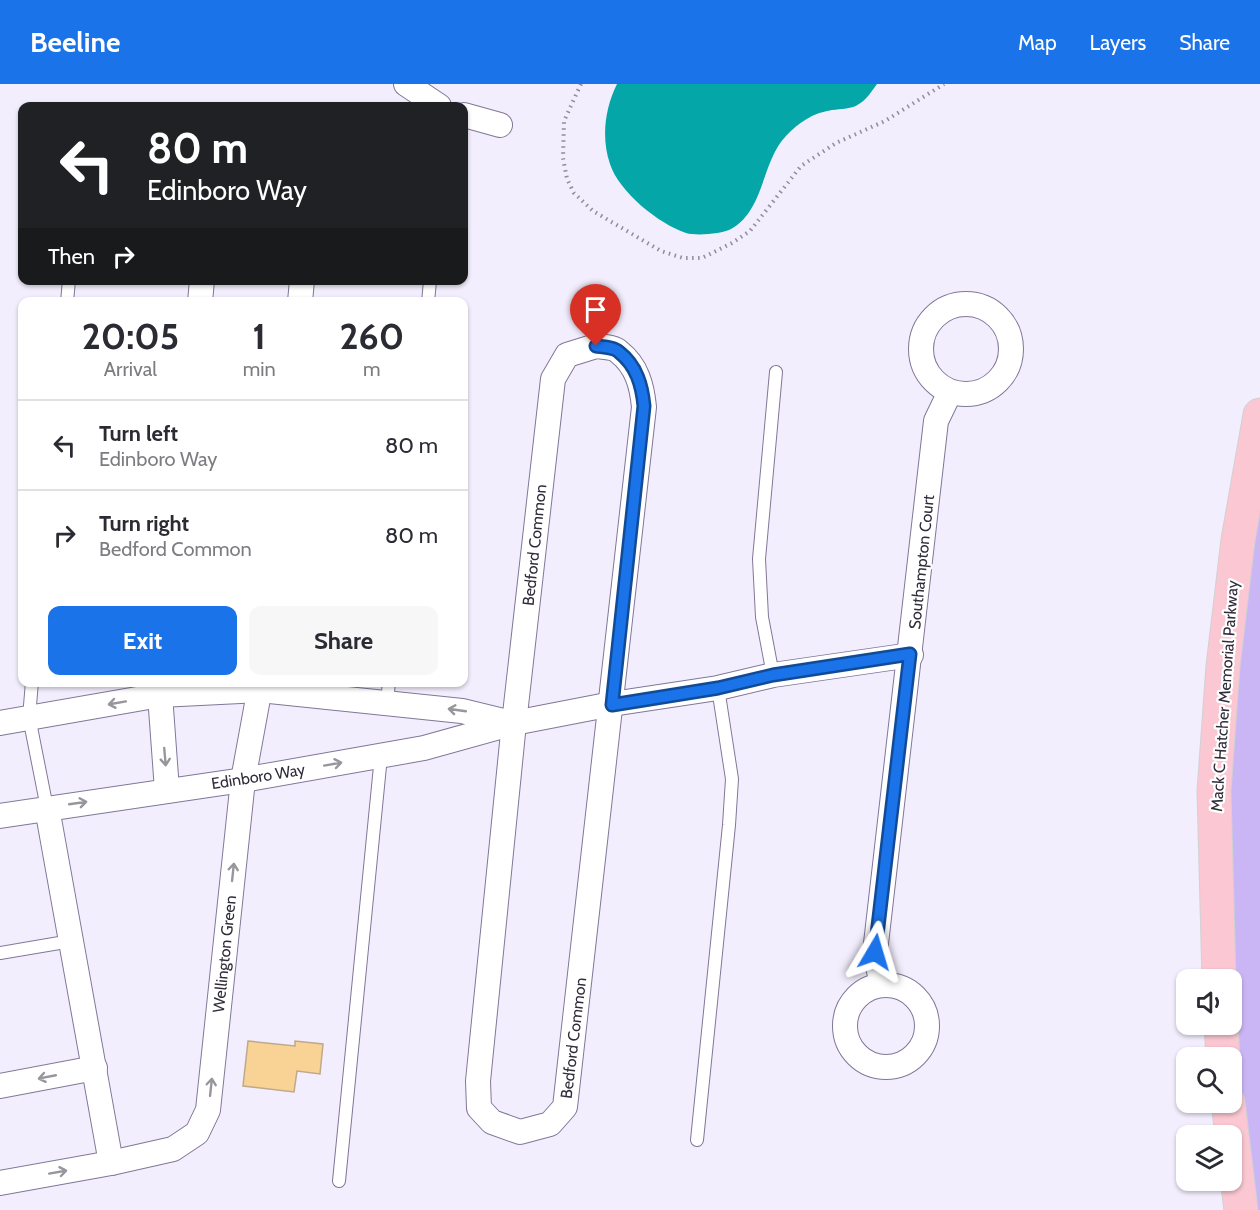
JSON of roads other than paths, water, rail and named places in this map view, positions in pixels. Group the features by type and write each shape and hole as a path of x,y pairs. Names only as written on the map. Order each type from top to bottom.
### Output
{"main road":[{"name":"Mack C Hatcher Memorial Parkway","path":"1219,969 1214,791 1222,678 1238,540 1260,415"},
{"path":"1229,1113 1241,1210"}],"street":[{"path":"406,84 433,102"},
{"path":"468,116 500,125"},
{"name":"Bedford Common","path":"596,346 618,350 641,382 644,406 565,1107 550,1124 520,1132 492,1122 479,1108 478,1081 514,723 552,379 567,355 596,346"},
{"name":"Southampton Court","path":"882,985 875,952 936,421 950,392"},
{"name":"Edinboro Way","path":"0,816 47,807 243,780 381,756 423,748 514,723 718,688 773,675 910,654"},
{"name":"Edinboro Way","path":"0,723 160,689 227,687"},
{"name":"Wellington Green","path":"0,1182 111,1163 173,1149 197,1133 208,1110 243,780 260,687"},
{"name":"Edinboro Way","path":"281,687 388,692 514,723"},
{"path":"160,689 167,790"},
{"path":"47,807 111,1163"},
{"path":"0,1086 95,1068"}],"lane":[{"path":"773,675 762,617 759,559 776,372"},
{"path":"31,687 28,717 47,807"},
{"path":"697,1140 732,779 718,688"},
{"path":"339,1182 381,756"},
{"path":"0,953 71,941"}],"water":[{"path":"617,84 877,84 856,106 819,113 796,126 786,136 772,159 757,198 742,221 727,231 690,234 675,229 652,215 631,196 615,175 607,154 605,134 607,113"}]}
